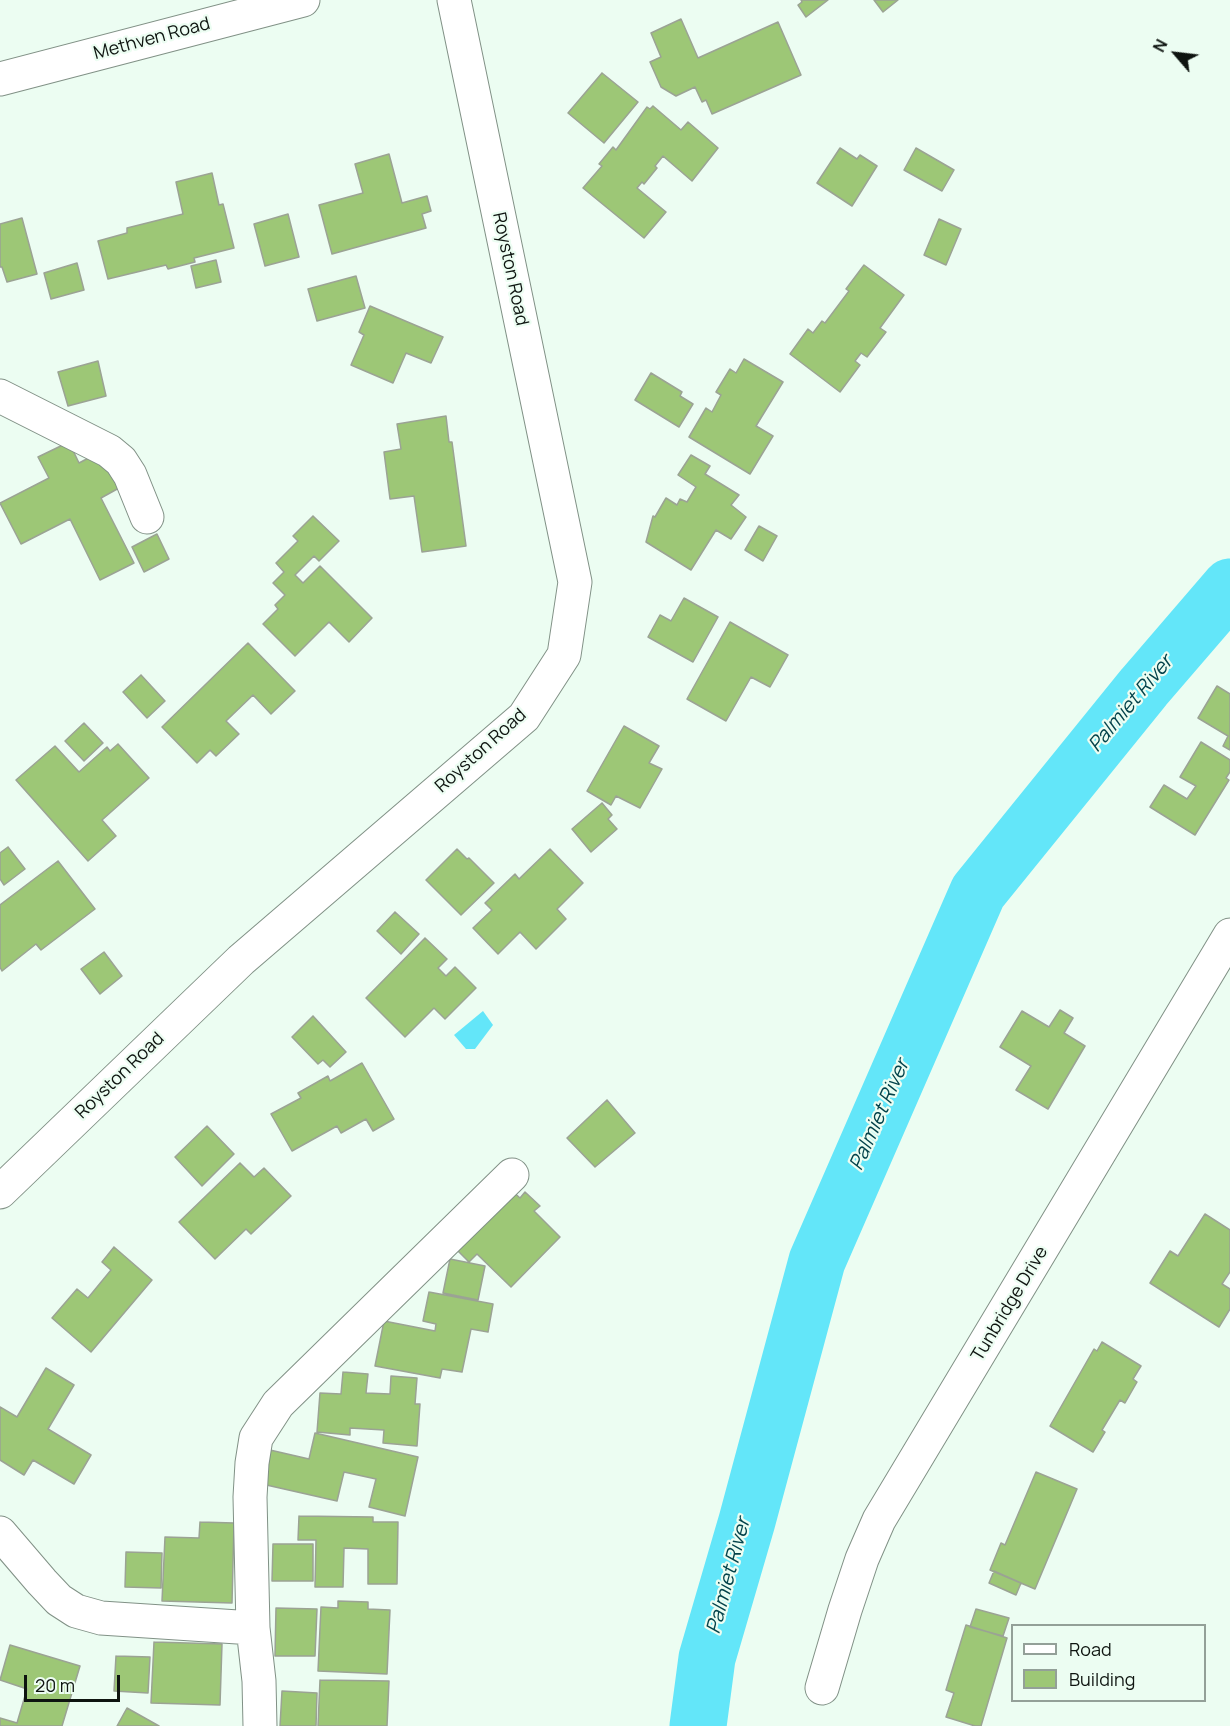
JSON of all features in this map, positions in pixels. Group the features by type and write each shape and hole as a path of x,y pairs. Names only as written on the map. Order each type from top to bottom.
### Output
{"street":[{"name":"Methven Road","path":"0,79 303,0"},
{"name":"Royston Road","path":"0,1192 241,960 524,717 564,656 574,582 454,0"},
{"path":"0,396 109,451 130,475 147,517"},
{"name":"Tunbridge Drive","path":"822,1688 848,1600 879,1520 1230,935"},
{"path":"260,1726 259,1681 253,1628 250,1497 256,1438 278,1404 512,1175"},
{"path":"0,1533 59,1600 76,1611 100,1618 253,1628"}],"water":[{"path":"483,1011 493,1025 475,1049 466,1049 454,1035"}],"building":[{"path":"801,0 828,0 806,17 798,5 802,2"},
{"path":"874,0 898,0 883,12"},
{"path":"681,19 698,58 778,22 801,75 712,114 706,100 702,102 695,87 676,96 661,87 650,62 661,57 651,33"},
{"path":"602,73 638,102 604,143 568,113"},
{"path":"653,106 681,130 688,122 718,148 692,181 663,156 644,184 642,182 637,188 666,212 644,238 583,188 602,166 599,164 613,147 616,150 647,107 650,109"},
{"path":"840,148 857,159 860,155 877,166 852,206 817,183"},
{"path":"916,148 954,170 942,191 904,170"},
{"path":"389,154 402,203 427,196 431,211 422,214 426,228 332,254 319,205 363,193 355,164"},
{"path":"212,173 219,205 223,204 234,248 194,258 195,262 168,269 166,265 108,279 98,241 127,233 127,228 183,214 176,182"},
{"path":"288,214 299,257 265,266 254,224"},
{"path":"22,218 37,274 7,282 2,267 0,267 0,224"},
{"path":"939,219 961,229 946,265 924,255"},
{"path":"216,260 221,282 196,288 191,266"},
{"path":"77,263 84,290 51,299 44,273"},
{"path":"864,265 904,295 880,328 886,332 867,357 861,353 855,361 860,365 840,392 790,354 808,329 813,333 822,321 825,323 849,291 846,289"},
{"path":"356,276 365,308 317,321 308,289"},
{"path":"370,306 443,337 431,363 406,353 393,383 351,365 364,335 359,332"},
{"path":"744,359 783,382 756,426 773,436 750,474 689,437 706,408 712,412 721,395 716,392 730,369 736,373"},
{"path":"98,361 106,396 68,406 58,372"},
{"path":"651,373 682,392 680,396 693,404 679,427 635,400"},
{"path":"446,416 449,442 452,442 466,546 422,552 414,496 390,499 384,452 401,449 397,424"},
{"path":"69,442 79,463 100,452 119,488 101,498 134,563 100,580 70,519 21,544 0,503 49,478 38,457"},
{"path":"691,455 710,466 705,474 739,495 731,505 746,517 731,539 716,530 691,570 646,542 653,516 655,517 666,498 677,505 680,499 687,502 696,487 678,475"},
{"path":"313,516 339,541 319,561 314,556 295,575 303,583 320,566 372,618 349,642 329,622 295,656 263,624 278,609 275,605 285,595 273,583 284,572 276,563 298,541 293,536"},
{"path":"759,526 777,536 763,561 745,550"},
{"path":"157,534 169,559 144,572 132,547"},
{"path":"684,598 718,617 693,662 648,637 660,615 671,621"},
{"path":"730,622 788,655 770,687 751,677 726,721 687,699"},
{"path":"248,643 295,691 271,714 253,695 226,721 239,734 216,756 210,750 197,763 162,727"},
{"path":"141,675 165,701 147,718 123,692"},
{"path":"1217,686 1230,694 1230,750 1223,746 1228,736 1198,718"},
{"path":"84,723 103,743 84,761 65,741"},
{"path":"624,726 659,746 649,763 662,769 640,808 616,796 611,805 587,791"},
{"path":"1201,742 1230,760 1230,772 1226,778 1229,780 1195,835 1150,807 1164,785 1187,799 1196,786 1180,777"},
{"path":"118,744 149,778 102,820 116,836 88,861 16,780 55,746 79,772 107,747 110,751"},
{"path":"602,803 612,815 608,819 617,829 591,852 572,829"},
{"path":"8,847 25,869 4,885 0,879 0,853"},
{"path":"457,849 494,883 461,915 426,880"},
{"path":"550,849 583,883 557,909 566,919 536,949 520,932 498,954 473,928 492,910 485,903 515,874 519,879"},
{"path":"58,861 95,909 41,950 36,944 2,971 0,967 0,905"},
{"path":"395,912 419,934 401,954 377,931"},
{"path":"425,938 447,959 438,968 446,976 455,967 476,988 445,1019 434,1008 405,1037 366,998"},
{"path":"104,952 122,976 100,994 81,969"},
{"path":"1060,1010 1073,1018 1064,1033 1085,1046 1048,1109 1016,1090 1031,1066 1000,1047 1022,1011 1049,1027"},
{"path":"313,1016 346,1052 330,1067 323,1060 318,1064 292,1037"},
{"path":"362,1063 394,1119 373,1131 366,1119 341,1133 337,1126 292,1151 271,1114 301,1098 298,1093 328,1076 330,1081"},
{"path":"607,1100 635,1133 595,1167 567,1138"},
{"path":"207,1126 234,1154 202,1186 175,1157"},
{"path":"240,1163 254,1177 264,1168 291,1196 251,1234 246,1229 215,1259 179,1222"},
{"path":"510,1189 520,1198 525,1192 540,1206 534,1211 560,1237 511,1287 477,1254 469,1262 454,1247"},
{"path":"1205,1214 1230,1230 1230,1272 1222,1284 1230,1289 1230,1309 1219,1327 1150,1283 1170,1251 1178,1256"},
{"path":"114,1247 152,1280 91,1352 52,1318 77,1289 88,1298 111,1270 102,1262"},
{"path":"450,1259 485,1266 478,1300 443,1293"},
{"path":"429,1292 493,1304 488,1332 471,1329 462,1372 442,1369 440,1378 375,1366 384,1321 435,1331 436,1324 423,1321"},
{"path":"1102,1342 1141,1366 1133,1379 1137,1382 1125,1403 1120,1400 1102,1430 1105,1432 1093,1452 1050,1426 1094,1349 1097,1351"},
{"path":"46,1368 74,1385 48,1429 91,1455 74,1484 33,1460 24,1475 0,1460 0,1407 17,1417"},
{"path":"343,1372 368,1374 366,1393 390,1394 391,1376 417,1378 415,1404 420,1404 417,1446 383,1443 384,1430 350,1428 350,1435 317,1432 320,1393 341,1394"},
{"path":"315,1433 418,1457 405,1516 369,1507 376,1479 344,1472 337,1501 262,1484 270,1450 309,1459"},
{"path":"1036,1472 1077,1489 1035,1589 990,1570 1001,1543 1005,1545"},
{"path":"299,1516 373,1517 373,1522 398,1522 397,1584 368,1584 368,1549 344,1548 343,1587 315,1587 316,1540 298,1540"},
{"path":"200,1522 234,1523 232,1603 162,1601 165,1537 199,1538"},
{"path":"273,1544 313,1544 313,1581 272,1581"},
{"path":"126,1552 162,1553 161,1588 125,1587"},
{"path":"994,1571 1021,1583 1016,1595 989,1583"},
{"path":"338,1601 368,1602 368,1609 390,1610 387,1674 318,1671 321,1607 338,1608"},
{"path":"276,1608 317,1609 315,1656 275,1656"},
{"path":"976,1609 1009,1618 1003,1636 970,1627"},
{"path":"966,1625 1007,1638 981,1726 946,1717 954,1693 946,1690"},
{"path":"154,1642 222,1644 220,1705 151,1703"},
{"path":"10,1645 80,1666 62,1726 0,1726 0,1718 17,1723 27,1689 0,1680"},
{"path":"116,1656 150,1657 148,1693 114,1691"},
{"path":"320,1680 389,1681 387,1726 318,1726"},
{"path":"282,1691 317,1693 316,1726 280,1726"},
{"path":"127,1708 159,1726 117,1726"}],"waterway":[{"name":"Palmiet River","path":"698,1726 707,1658 747,1521 817,1261 978,892 1144,687 1230,587"}]}
